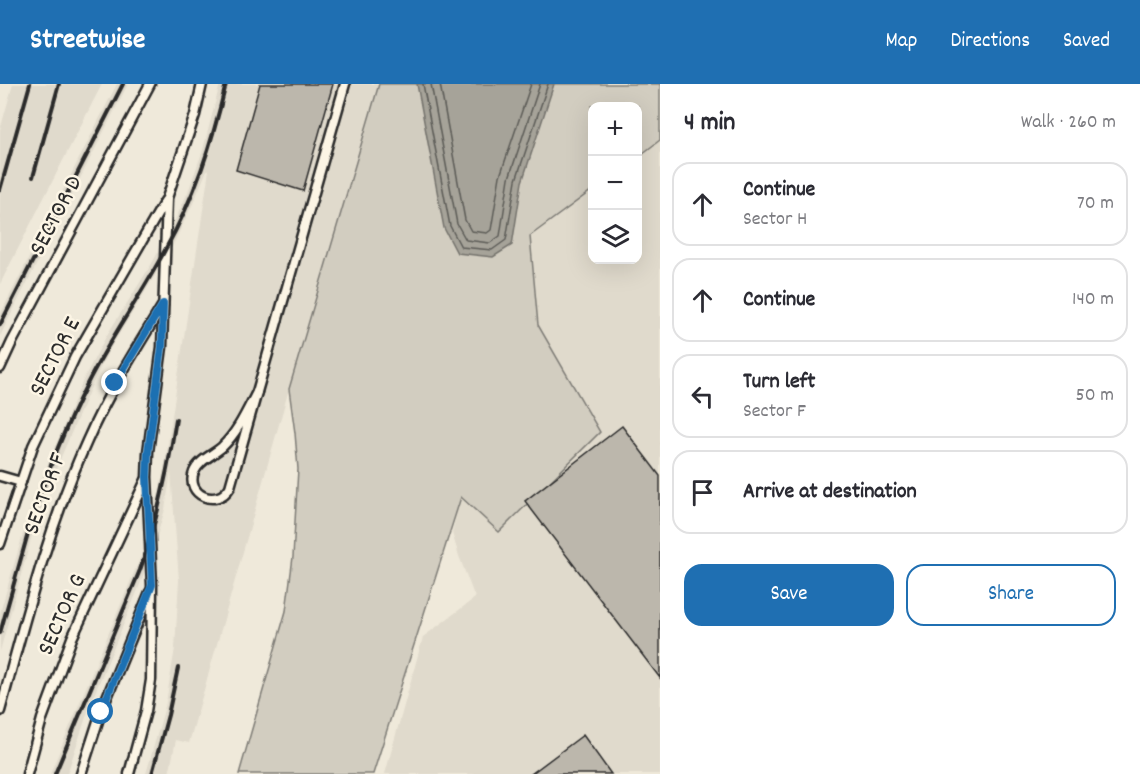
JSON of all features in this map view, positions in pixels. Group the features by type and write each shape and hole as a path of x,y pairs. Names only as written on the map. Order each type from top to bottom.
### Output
{"lane":[{"name":"SECTOR D","path":"0,368 150,84"},
{"path":"129,774 146,711 151,680 152,585 147,477 148,452 162,347 166,198 195,115 202,84"},
{"path":"257,392 243,420 232,435 222,447 196,468 193,474 194,487 203,496 215,498 222,496 230,487 345,84"},
{"name":"SECTOR E","path":"0,544 33,446 75,357 166,198"},
{"name":"SECTOR F","path":"0,711 42,561 87,441 115,383 163,304"},
{"path":"0,476 21,482"},
{"name":"SECTOR G","path":"27,774 42,719 72,638 147,477"},
{"path":"81,774 101,712 152,585"}],"shaded area":[{"path":"13,84 102,84 0,284 0,130"},
{"path":"117,84 128,84 0,336 0,315"},
{"path":"220,84 379,84 339,226 289,389 189,743 176,740 169,774 146,774 166,703 175,648 179,580 171,472 165,509 153,549 91,702 67,774 50,774 141,556 160,489 209,170 207,170 170,251 108,352 89,391 50,483 32,535 0,651 0,613 33,500 75,399 107,335 171,229 188,192 203,150"},
{"path":"379,84 660,84 660,140 642,154 642,102 588,102 588,193 530,236 538,325 600,432 499,532 461,497 373,774 239,774 286,611 293,557 298,469 289,389"},
{"path":"660,140 660,774 385,774 423,637 475,598 452,533 460,496 500,531 600,432 538,325 530,236 588,193 588,264 642,264 642,154"}],"water":[{"path":"417,84 554,84 522,182 512,245 493,257 457,253 444,228"}],"building":[{"path":"260,84 333,84 303,191 236,170"},
{"path":"622,426 660,476 660,678 525,501"},
{"path":"583,735 611,774 531,774"}],"railway":[{"path":"0,190 30,84"},
{"path":"33,177 59,84"},
{"path":"0,325 123,84"},
{"path":"0,633 32,519 57,450 96,367 176,230 194,190 215,127 226,84"},
{"path":"55,774 140,570 161,496 176,419"},
{"path":"152,774 178,668"}],"route":[{"path":"101,712 152,585 147,477 148,452 162,347 163,304 115,383"}]}
